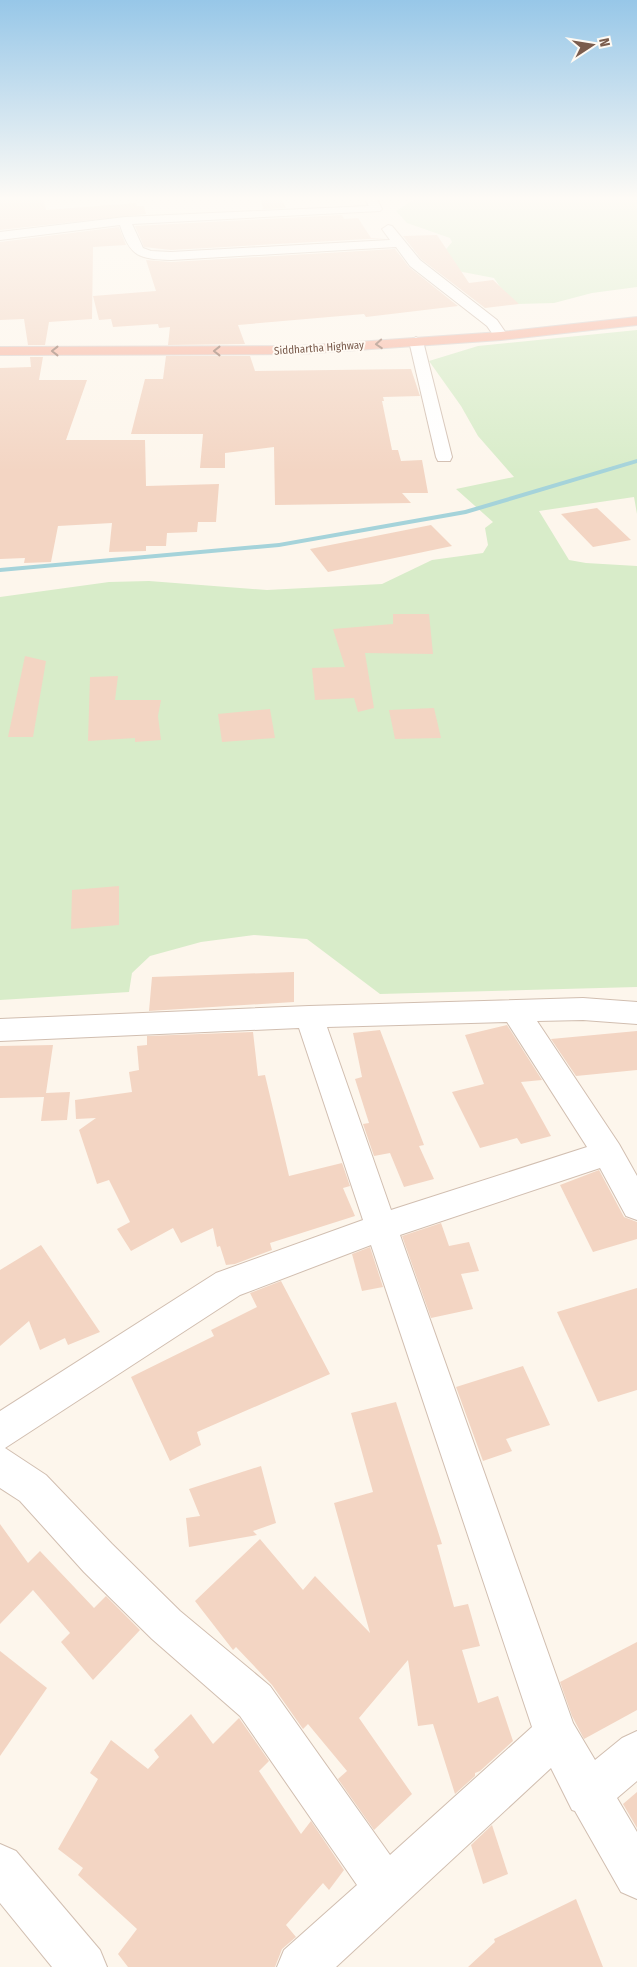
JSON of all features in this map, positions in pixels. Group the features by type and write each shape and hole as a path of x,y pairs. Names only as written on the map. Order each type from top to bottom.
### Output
{"highway":[{"path":"455,325 492,323 637,307"},
{"name":"Siddhartha Highway","path":"0,351 263,351 414,332 501,336 637,321"},
{"path":"0,337 58,336"}],"street":[{"path":"448,289 492,323 501,336"},
{"path":"414,332 444,457"},
{"path":"0,1030 309,1017 583,1009 637,1013"},
{"path":"515,1011 608,1153 637,1206"},
{"path":"309,1017 556,1734 588,1794 637,1876"},
{"path":"0,1432 228,1284 382,1227 608,1153"},
{"path":"0,1465 33,1488 98,1558 166,1625 255,1701 387,1889"},
{"path":"301,1967 556,1734"},
{"path":"588,1794 637,1753"},
{"path":"0,1867 83,1967"}],"green space":[{"path":"501,289 624,289 592,293 554,303 517,304 507,297"},
{"path":"637,330 637,514 634,497 539,511 569,560 637,566 637,987 380,994 307,939 254,935 201,942 150,956 132,973 129,992 0,1000 0,597 109,582 149,581 267,590 382,584 432,560 483,553 488,545 485,528 493,522 456,489 514,477 478,436 461,406 429,361 478,346"}],"building":[{"path":"0,289 92,289 92,319 49,322 45,345 28,345 24,319 0,320"},
{"path":"155,289 436,289 458,306 366,317 364,314 238,325 245,344 168,345 170,327 159,328 158,324 113,327 111,319 99,320 93,296 156,291"},
{"path":"460,289 503,289 519,304 485,308"},
{"path":"166,356 250,356 255,371 411,369 420,396 383,397 384,401 382,401 392,450 398,450 401,461 422,460 428,493 402,493 411,503 275,505 274,447 225,453 225,468 200,468 203,434 131,434 145,379 163,379"},
{"path":"30,357 43,357 39,380 87,380 66,440 145,440 146,486 219,484 216,522 198,522 197,532 167,533 166,546 146,546 146,551 109,552 112,523 58,526 51,562 24,563 25,558 0,559 0,368 31,367"},
{"path":"597,508 631,540 593,547 561,514"},
{"path":"431,525 452,546 328,572 310,549"},
{"path":"393,614 429,614 433,654 365,653 374,708 358,712 354,698 315,700 312,668 345,667 333,629 393,624"},
{"path":"25,656 46,661 33,737 8,737"},
{"path":"118,676 115,700 161,700 158,716 161,740 135,742 135,738 88,741 90,677"},
{"path":"434,708 441,738 395,739 389,710"},
{"path":"270,709 275,738 222,742 218,714"},
{"path":"119,886 119,925 71,929 72,890"},
{"path":"294,972 294,1002 149,1011 152,977"},
{"path":"507,1025 542,1080 521,1082 551,1136 521,1144 517,1138 480,1148 452,1092 484,1084 465,1035"},
{"path":"380,1030 424,1145 419,1146 434,1179 404,1187 390,1153 374,1156 363,1124 369,1123 355,1079 362,1077 353,1033"},
{"path":"637,1031 637,1070 576,1076 551,1039"},
{"path":"253,1032 258,1076 265,1075 289,1176 342,1163 350,1186 343,1188 355,1216 270,1243 272,1250 235,1264 226,1265 220,1246 217,1247 213,1228 181,1243 173,1228 131,1251 117,1229 130,1222 109,1180 97,1184 79,1130 96,1118 76,1119 75,1100 132,1092 129,1072 139,1070 137,1046 147,1045 147,1036"},
{"path":"53,1045 46,1093 70,1092 67,1120 41,1121 44,1097 0,1098 0,1046"},
{"path":"599,1170 624,1217 637,1222 637,1239 593,1252 560,1185"},
{"path":"441,1223 449,1246 469,1242 479,1271 461,1274 473,1309 431,1318 402,1236"},
{"path":"41,1245 100,1332 68,1345 65,1338 40,1350 29,1321 0,1346 0,1270"},
{"path":"370,1247 383,1287 362,1291 352,1254"},
{"path":"281,1281 330,1374 197,1432 201,1445 170,1461 131,1377 214,1336 211,1330 257,1307 250,1293"},
{"path":"637,1288 637,1390 598,1402 557,1312"},
{"path":"523,1366 550,1425 506,1439 512,1451 483,1461 456,1387"},
{"path":"396,1402 442,1544 437,1545 454,1607 468,1604 480,1646 462,1650 478,1703 498,1696 513,1741 480,1771 475,1773 475,1776 455,1794 433,1724 418,1726 408,1660 359,1718 412,1794 374,1830 338,1779 347,1771 308,1724 303,1729 272,1685 236,1647 233,1650 195,1601 260,1539 303,1590 315,1576 370,1633 334,1503 373,1492 351,1413"},
{"path":"261,1466 276,1523 253,1531 257,1535 189,1547 186,1518 200,1516 189,1489"},
{"path":"0,1524 28,1563 40,1551 94,1608 106,1596 140,1630 93,1680 61,1642 70,1633 33,1590 0,1624"},
{"path":"637,1642 637,1710 584,1739 572,1716 560,1682"},
{"path":"0,1651 47,1688 0,1756"},
{"path":"191,1714 213,1744 239,1718 269,1761 259,1771 301,1834 311,1821 344,1870 329,1890 323,1883 286,1925 296,1937 282,1949 275,1967 128,1967 118,1954 137,1929 78,1875 83,1868 58,1849 98,1779 90,1773 111,1740 148,1769 159,1757 154,1750"},
{"path":"637,1792 637,1828 623,1804"},
{"path":"492,1825 508,1874 483,1884 471,1845"},
{"path":"576,1899 603,1967 468,1967 495,1942 494,1939"}],"waterway":[{"path":"0,570 279,545 466,512 637,461"}]}
